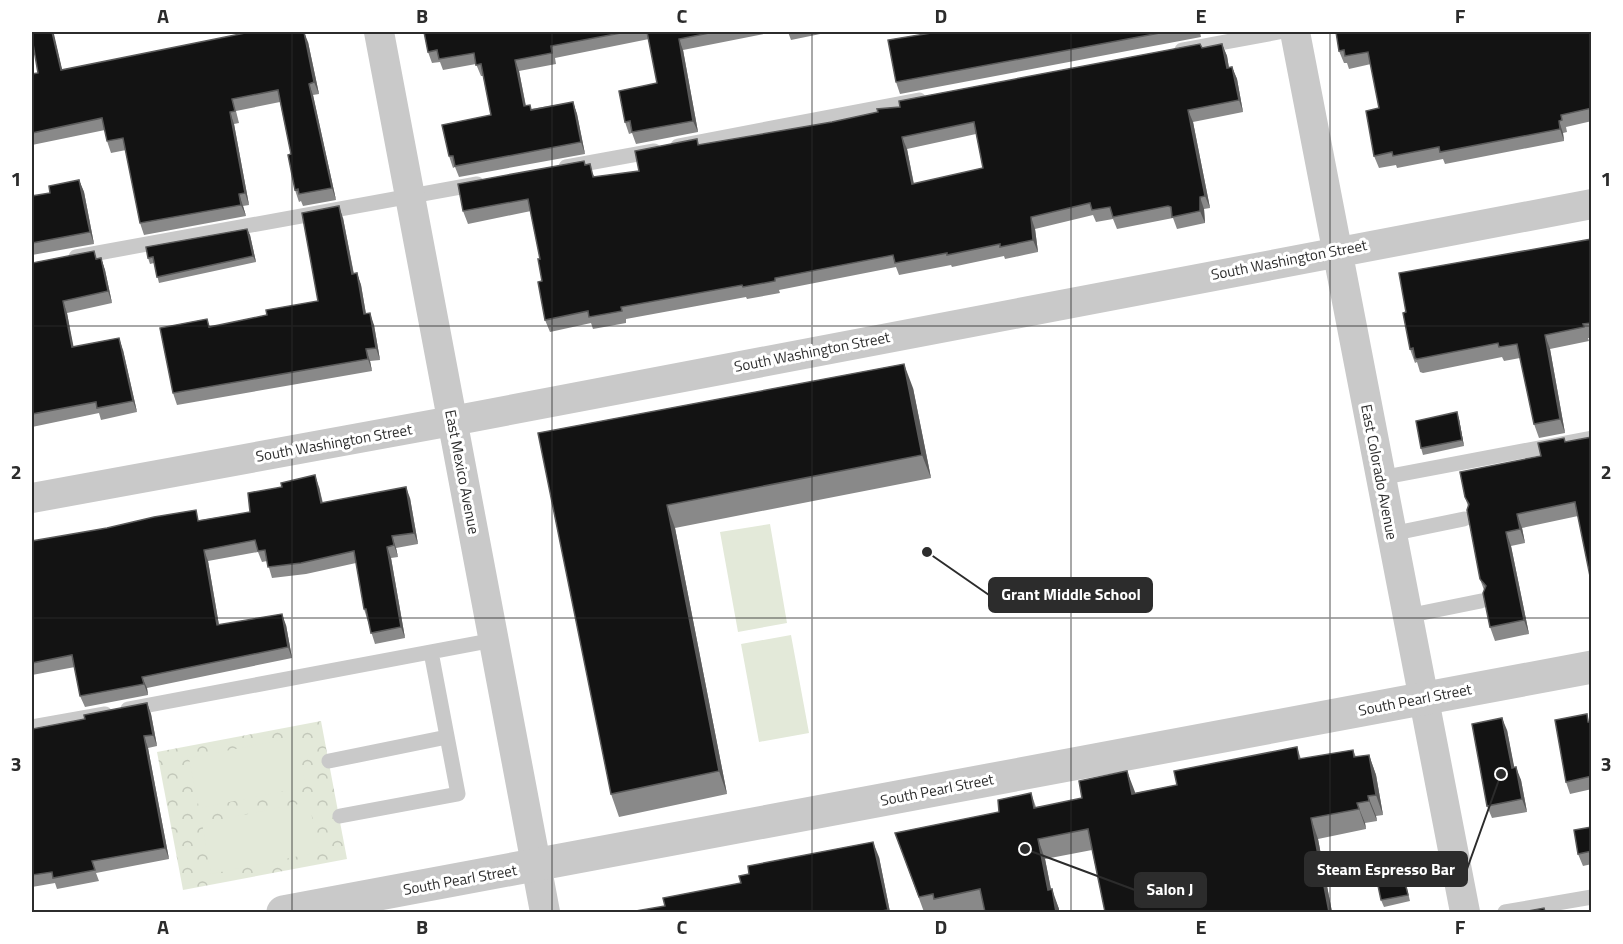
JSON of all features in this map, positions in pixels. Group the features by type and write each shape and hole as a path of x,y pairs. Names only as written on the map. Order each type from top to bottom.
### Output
{"street":[{"name":"East Mexico Avenue","path":"379,32 545,912"},
{"name":"East Colorado Avenue","path":"1295,32 1465,912"},
{"name":"South Washington Street","path":"32,498 452,421 1592,204"},
{"name":"South Pearl Street","path":"283,912 1592,667"}],"lane":[{"path":"1162,54 1279,32"},
{"path":"551,170 939,96"},
{"path":"66,259 492,181"},
{"path":"1380,478 1592,438"},
{"path":"1391,534 1464,519"},
{"path":"1407,616 1481,601"},
{"path":"32,728 494,640"},
{"path":"340,816 458,794 431,652"},
{"path":"329,761 447,737"},
{"path":"1505,912 1592,897"}],"green space":[{"path":"770,524 787,623 738,632 720,532"},
{"path":"791,635 809,733 759,742 741,644"},
{"path":"321,721 347,859 183,890 157,752"},
{"path":"297,737 306,787 199,808 189,758"},
{"path":"309,802 319,852 211,874 202,823"}],"building":[{"path":"32,32 52,32 61,70 250,32 304,32 314,82 309,84 332,188 299,194 298,189 295,190 288,155 291,154 278,90 232,99 235,111 230,112 245,193 239,194 241,205 140,223 123,138 107,141 102,118 32,133 32,74 38,73"},
{"path":"424,32 626,32 551,46 552,53 515,60 524,106 530,105 531,110 573,102 581,142 455,166 453,156 449,156 442,125 491,115 481,64 476,65 474,53 439,59 437,50 428,52"},
{"path":"647,32 714,32 679,39 693,121 632,132 630,121 625,122 619,91 657,83"},
{"path":"937,32 1165,32 896,82 888,40"},
{"path":"1336,32 1592,32 1592,108 1561,115 1560,129 1440,152 1439,147 1393,156 1392,152 1374,156 1366,111 1379,108 1368,52 1345,56 1344,50 1339,51"},
{"path":"1200,44 1202,48 1222,44 1227,68 1232,67 1239,100 1188,110 1205,196 1200,197 1200,211 1172,217 1171,207 1168,206 1113,217 1110,207 1092,210 1090,203 1031,217 1033,240 895,263 893,255 775,278 775,281 621,307 622,311 589,317 588,311 545,320 538,282 542,281 538,259 540,259 528,199 463,211 458,184 584,161 585,165 590,164 593,177 639,171 635,151 697,139 698,145 832,122 878,112 877,109 900,107 899,101","holes":["974,122 983,168 912,184 902,137"]},
{"path":"79,180 90,232 32,243 32,196 50,193 49,186"},
{"path":"339,206 352,274 357,273 364,314 370,313 376,348 366,349 368,359 173,393 160,328 207,319 209,327 267,315 266,310 318,301 302,213"},
{"path":"247,229 253,256 157,277 153,257 148,258 146,247"},
{"path":"1592,239 1592,323 1583,324 1584,327 1545,335 1560,419 1534,424 1517,344 1499,347 1498,343 1415,358 1413,348 1410,349 1403,313 1406,312 1399,273"},
{"path":"94,251 96,259 101,258 108,291 63,301 72,347 119,338 133,401 97,408 96,402 32,414 32,263"},
{"path":"904,364 922,455 667,505 719,771 611,794 538,433"},
{"path":"1457,412 1462,440 1421,448 1416,421"},
{"path":"1592,437 1592,586 1575,502 1517,514 1520,529 1506,532 1524,620 1490,627 1483,593 1486,586 1480,579 1467,510 1469,504 1465,497 1460,472 1541,456 1538,443 1564,438 1565,442"},
{"path":"315,475 321,503 406,487 414,533 392,536 394,545 387,547 401,627 371,633 366,609 364,609 354,551 301,563 268,567 265,550 258,551 255,540 204,550 217,625 282,614 288,647 142,677 144,684 80,696 72,655 32,663 32,541 196,510 198,521 250,512 248,493 282,487 281,483"},
{"path":"147,703 153,735 144,736 165,848 92,861 95,870 53,878 52,872 32,875 32,729 85,719 84,715"},
{"path":"1587,714 1588,722 1592,722 1592,776 1566,782 1555,720"},
{"path":"1502,718 1512,768 1516,767 1522,799 1487,806 1472,724"},
{"path":"1297,747 1299,759 1353,750 1354,757 1369,755 1376,795 1368,796 1369,801 1357,803 1359,809 1311,818 1329,912 1105,912 1088,829 1038,839 1048,890 1052,889 1056,912 985,912 980,889 934,899 933,894 919,897 895,833 999,812 998,800 1031,793 1034,808 1082,798 1079,781 1127,771 1132,794 1177,785 1174,771"},
{"path":"1592,827 1592,851 1578,854 1574,830"},
{"path":"873,842 888,910 875,912 630,912 665,906 663,898 741,883 739,876 749,874 748,866"},
{"path":"1402,870 1408,895 1381,900 1376,876"},
{"path":"1544,908 1545,912 1523,912"}],"place":[{"name":"Grant Middle School","path":"927,552"},
{"name":"Steam Espresso Bar","path":"1501,774"},
{"name":"Salon J","path":"1025,849"}]}
